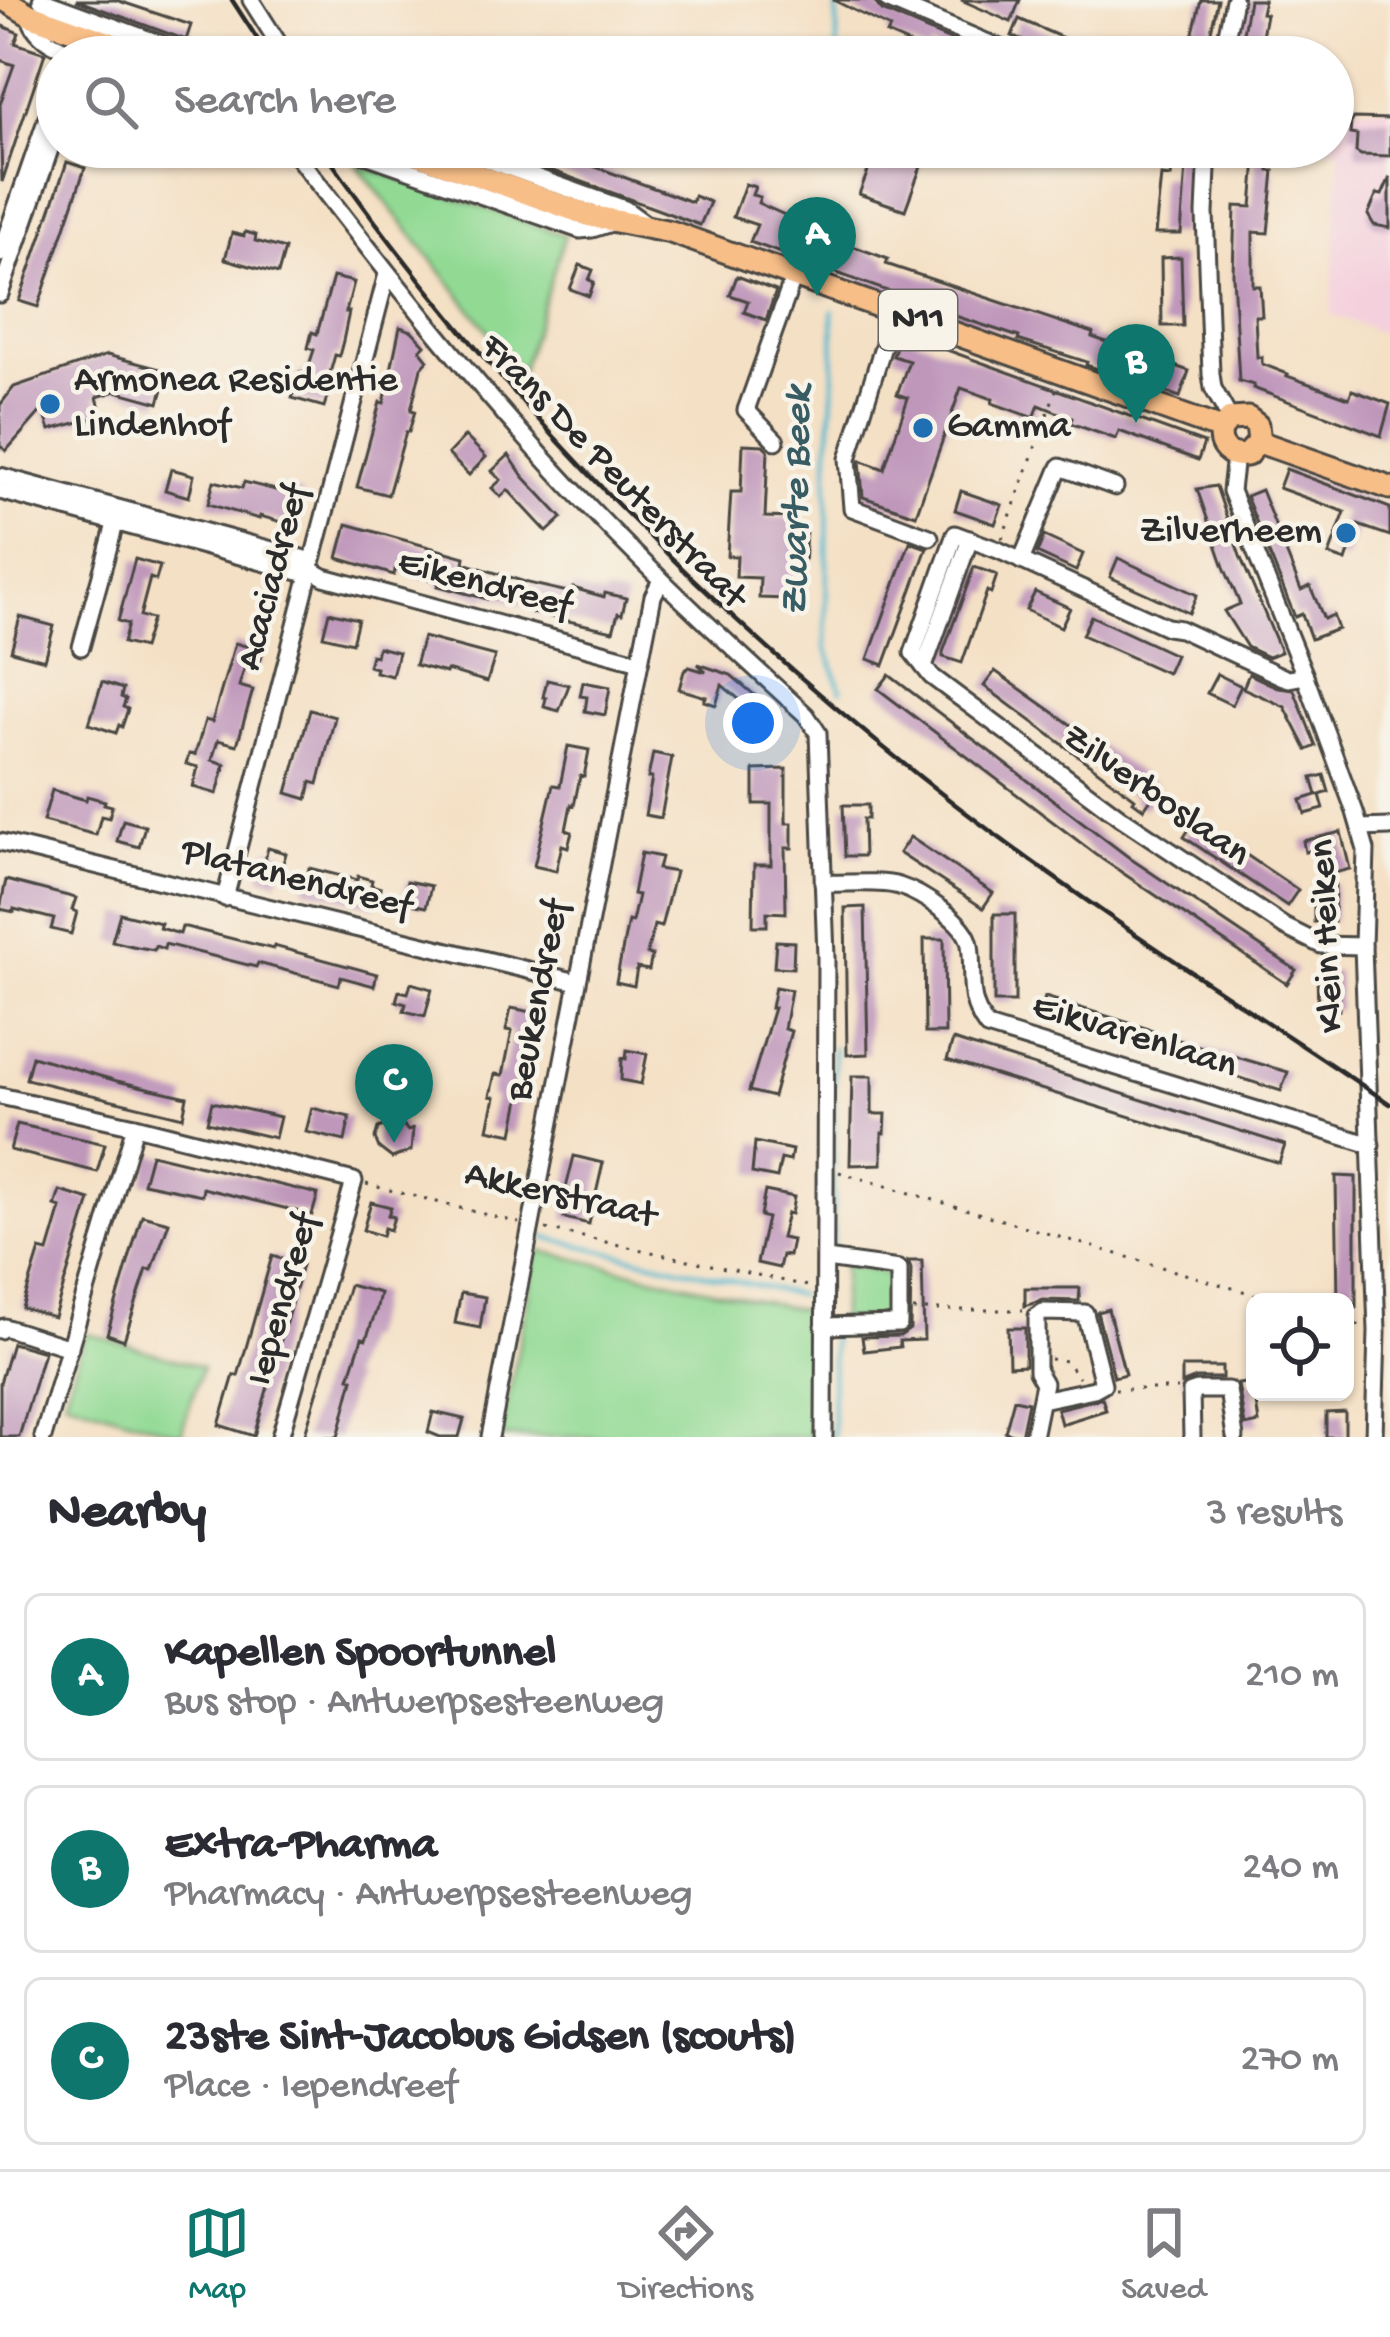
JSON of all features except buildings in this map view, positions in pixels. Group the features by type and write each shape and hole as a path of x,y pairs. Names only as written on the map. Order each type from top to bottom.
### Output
{"main road":[{"path":"4,0 35,7 101,36"},
{"name":"N11","path":"457,168 591,216 650,226 1185,416 1226,424 1242,416 1259,430 1259,442 1390,488"},
{"path":"1226,424 1220,435 1224,448 1234,456 1247,455 1259,442"}],"street":[{"path":"250,0 273,36"},
{"path":"887,0 972,36"},
{"path":"1226,36 1234,0"},
{"path":"44,36 30,23 35,7 129,36"},
{"path":"0,254 36,166"},
{"path":"0,294 37,168"},
{"name":"Frans De Peuterstraat","path":"306,168 387,274 592,511 806,715 818,733 826,1168 824,1437"},
{"path":"403,168 580,230 616,220"},
{"path":"511,168 625,209 650,226"},
{"path":"1185,416 1204,407 1213,388 1207,168"},
{"name":"Acaciadreef","path":"225,898 387,274"},
{"path":"776,441 746,410 794,276"},
{"path":"894,311 848,458 852,508 930,537"},
{"path":"1213,388 1226,424"},
{"name":"Klein Heiken","path":"1234,456 1231,491 1305,676 1366,850 1364,946 1383,1396 1374,1437"},
{"path":"1021,560 1060,467 1115,487"},
{"name":"Eikendreef","path":"0,476 303,572 312,569 324,577 640,662"},
{"name":"Eikendreef","path":"0,491 117,515"},
{"path":"81,647 117,515"},
{"name":"Zilverboslaan","path":"998,550 970,539 924,667 931,676 1120,817 1285,927 1321,945 1364,946"},
{"path":"998,550 1282,676 1305,676"},
{"name":"Beukendreef","path":"490,1437 653,596 662,580"},
{"path":"1360,828 1390,826"},
{"name":"Platanendreef","path":"0,842 577,982"},
{"name":"Eikvarenlaan","path":"823,883 897,885 927,899 960,925 970,939 974,1008 987,1027 1371,1145"},
{"path":"0,1096 354,1181"},
{"path":"43,1437 135,1126"},
{"name":"Iependreef","path":"280,1437 354,1181"},
{"path":"824,1326 899,1324 900,1310 899,1269 826,1259"},
{"path":"1033,1437 1044,1383 1036,1371 1036,1316 1085,1313 1102,1384 1041,1400"},
{"path":"0,1330 4,1327 70,1348"},
{"path":"1192,1437 1192,1392 1197,1390 1228,1390 1235,1437"}],"path":[{"path":"998,550 1062,371"},
{"path":"826,1168 1250,1293"},
{"name":"Akkerstraat","path":"354,1181 531,1226 826,1290"},
{"path":"900,1310 1019,1309 1036,1316"},
{"path":"1354,1324 1377,1330"},
{"path":"1036,1360 1066,1360 1077,1372 1083,1391"},
{"path":"1102,1384 1109,1389 1192,1392"}],"shaded area":[{"path":"1354,107 1390,108 1390,336 1331,314 1339,168 1354,168"}],"green space":[{"path":"359,168 565,235 521,372"},
{"path":"537,1250 813,1313 809,1437 501,1437"},
{"path":"844,1265 878,1271 895,1281 897,1312 890,1319 829,1320 840,1318"},
{"path":"86,1333 202,1367 181,1434 64,1399"}],"waterway":[{"name":"Zwarte Beek","path":"837,0 837,36"},
{"name":"Zwarte Beek","path":"833,311 826,646 841,690"},
{"name":"Zwarte Beek","path":"834,1048 834,1167"},
{"name":"Zwarte Beek","path":"833,1174 833,1249"},
{"path":"543,1237 798,1295"},
{"path":"805,1297 814,1299"},
{"name":"Zwarte Beek","path":"832,1333 833,1437"}],"railway":[{"path":"232,0 255,36"},
{"path":"337,168 460,329 535,416 695,581 780,659 1009,845 1390,1104"}],"place":[{"name":"Kapellen Spoortunnel","path":"817,296"},
{"name":"Armonea Residentie Lindenhof","path":"50,404"},
{"name":"Extra-Pharma","path":"1136,423"},
{"name":"Gamma","path":"923,428"},
{"name":"Zilverheem","path":"1346,533"},
{"name":"23ste Sint-Jacobus Gidsen (scouts)","path":"394,1143"}]}
